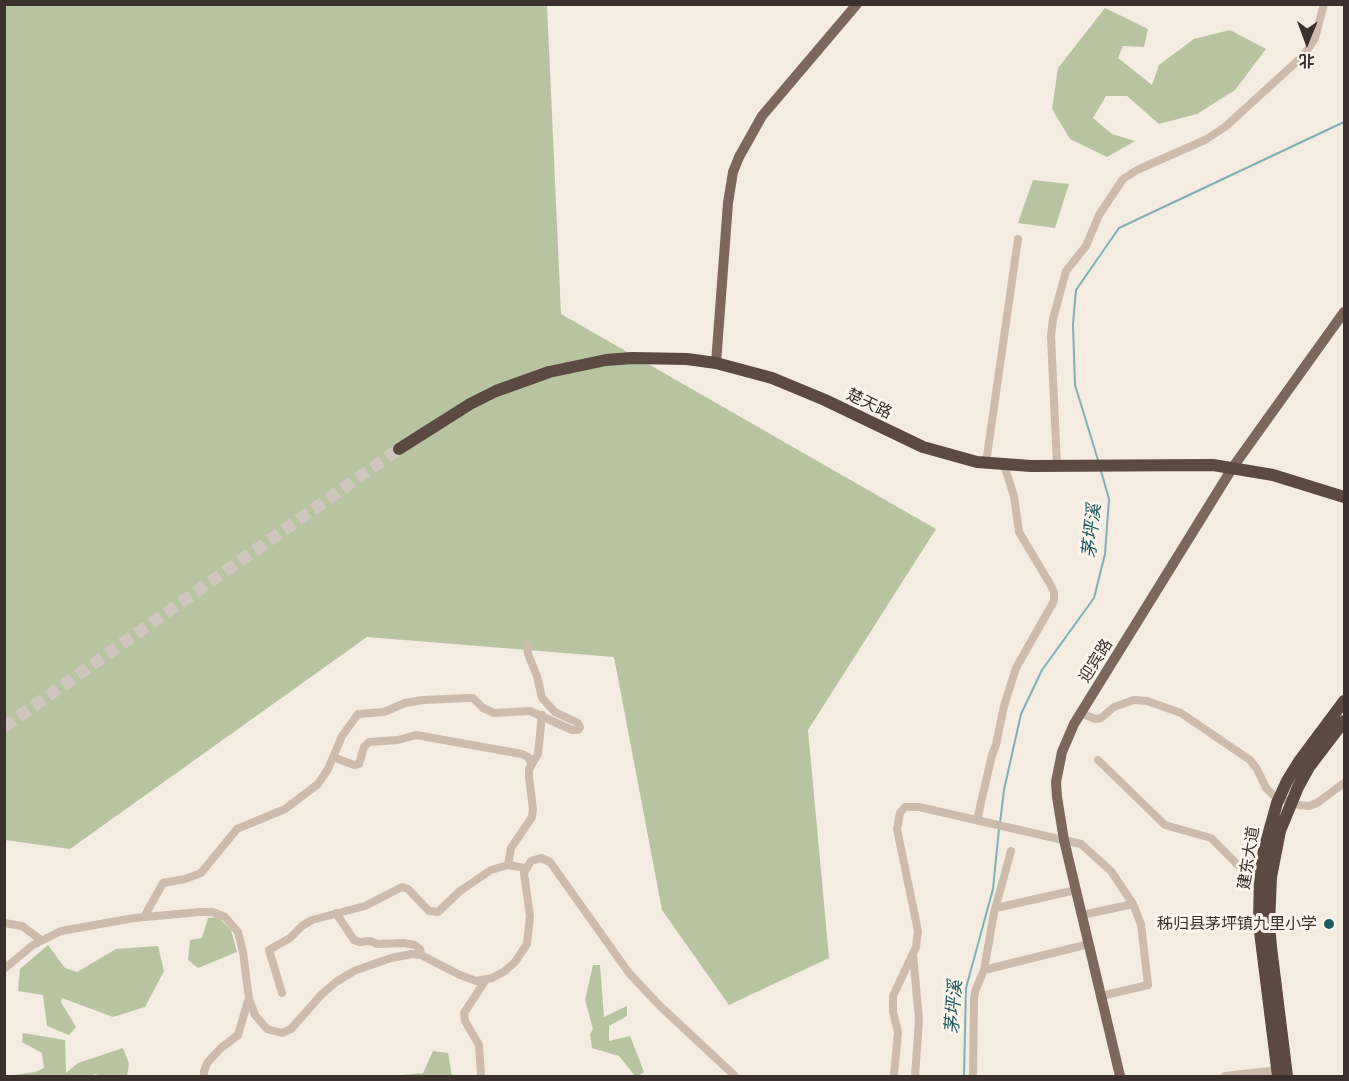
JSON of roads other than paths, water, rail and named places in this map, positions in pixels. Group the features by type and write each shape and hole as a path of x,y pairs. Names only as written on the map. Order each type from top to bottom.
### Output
{"highway":[{"name":"楚天路","path":"399,449 470,404 496,391 549,372 587,363 632,358 687,359 716,363 763,375 799,389 923,447 949,456 1004,465 1190,464 1233,467 1273,475 1344,497"},
{"name":"建东大道","path":"1285,800 1300,760 1344,701"},
{"name":"建东大道","path":"1282,1073 1259,924 1265,884 1269,826 1285,800 1344,721"}],"main road":[{"path":"716,363 727,211 730,188 739,157 762,116 857,4"},
{"name":"迎宾路","path":"1120,1077 1064,840 1057,797 1058,767 1067,738 1081,713 1233,467 1344,312"}],"street":[{"path":"1057,465 1051,336 1066,271 1086,246 1099,215 1123,179 1137,170 1205,140 1225,127 1304,55 1315,38 1324,4"},
{"path":"986,463 1018,239"},
{"path":"981,821 992,755 1016,668 1054,601 1054,592 1050,584 1019,532 1014,496 1004,465"},
{"path":"144,917 163,883 201,873 237,829 285,809 318,784 324,777 342,736 358,714 384,712 405,703 423,700 473,698 483,708 494,713 530,711 572,730 579,729 578,723 555,712 542,698 527,645"},
{"path":"1081,713 1095,719 1101,718 1114,707 1134,700 1181,713 1250,760 1266,788 1285,800 1309,806 1317,803 1344,783"},
{"path":"508,865 510,848 531,817 533,802 529,778 531,763 538,754 542,715"},
{"path":"333,757 354,765 359,764 364,747 369,742 398,740 416,735 522,754 531,763"},
{"path":"1098,760 1166,825 1173,829 1211,838 1243,870 1265,884"},
{"path":"894,1077 898,1032 893,1012 893,996 918,939 897,835 897,824 901,811 905,807 913,806 1082,844 1111,871 1133,904 1141,924 1148,985 1101,996"},
{"path":"972,1077 975,989 984,970 996,908 1011,851"},
{"path":"4,969 41,940 72,929 144,917 206,912 225,917 238,932 249,999 255,1015 271,1032 282,1033 291,1029 328,988 345,975 391,958 412,954 422,955 476,981 485,981 499,975 520,956 527,944 530,916 524,877 525,868 531,861 541,858 550,862 628,973 735,1077"},
{"path":"282,993 269,950 290,938 302,926 336,913 376,902 396,888 402,887 408,889 429,910 438,912 460,891 484,874 508,865 525,868"},
{"path":"996,908 1076,890"},
{"path":"1082,915 1133,904"},
{"path":"336,913 354,940 377,944 415,945 420,949 422,955"},
{"path":"4,923 16,924 41,940"},
{"path":"984,970 1089,944"},
{"path":"913,954 919,1020 915,1077"},
{"path":"481,1077 479,1045 465,1021 464,1013 485,981"},
{"path":"204,1077 205,1067 213,1055 238,1035 249,999"},
{"path":"1225,1077 1282,1073"}],"waterway":[{"name":"茅坪溪","path":"1098,460 1075,385 1073,324 1076,290 1119,228 1344,122"},
{"name":"茅坪溪","path":"1000,823 1004,790 1021,714 1042,670 1094,598 1105,554 1109,499 1101,471"},
{"name":"茅坪溪","path":"964,1076 966,988 993,889 999,829"}],"tunnel":[{"path":"4,727 399,449"}],"place":[{"name":"秭归县茅坪镇九里小学","path":"1329,924"}]}
